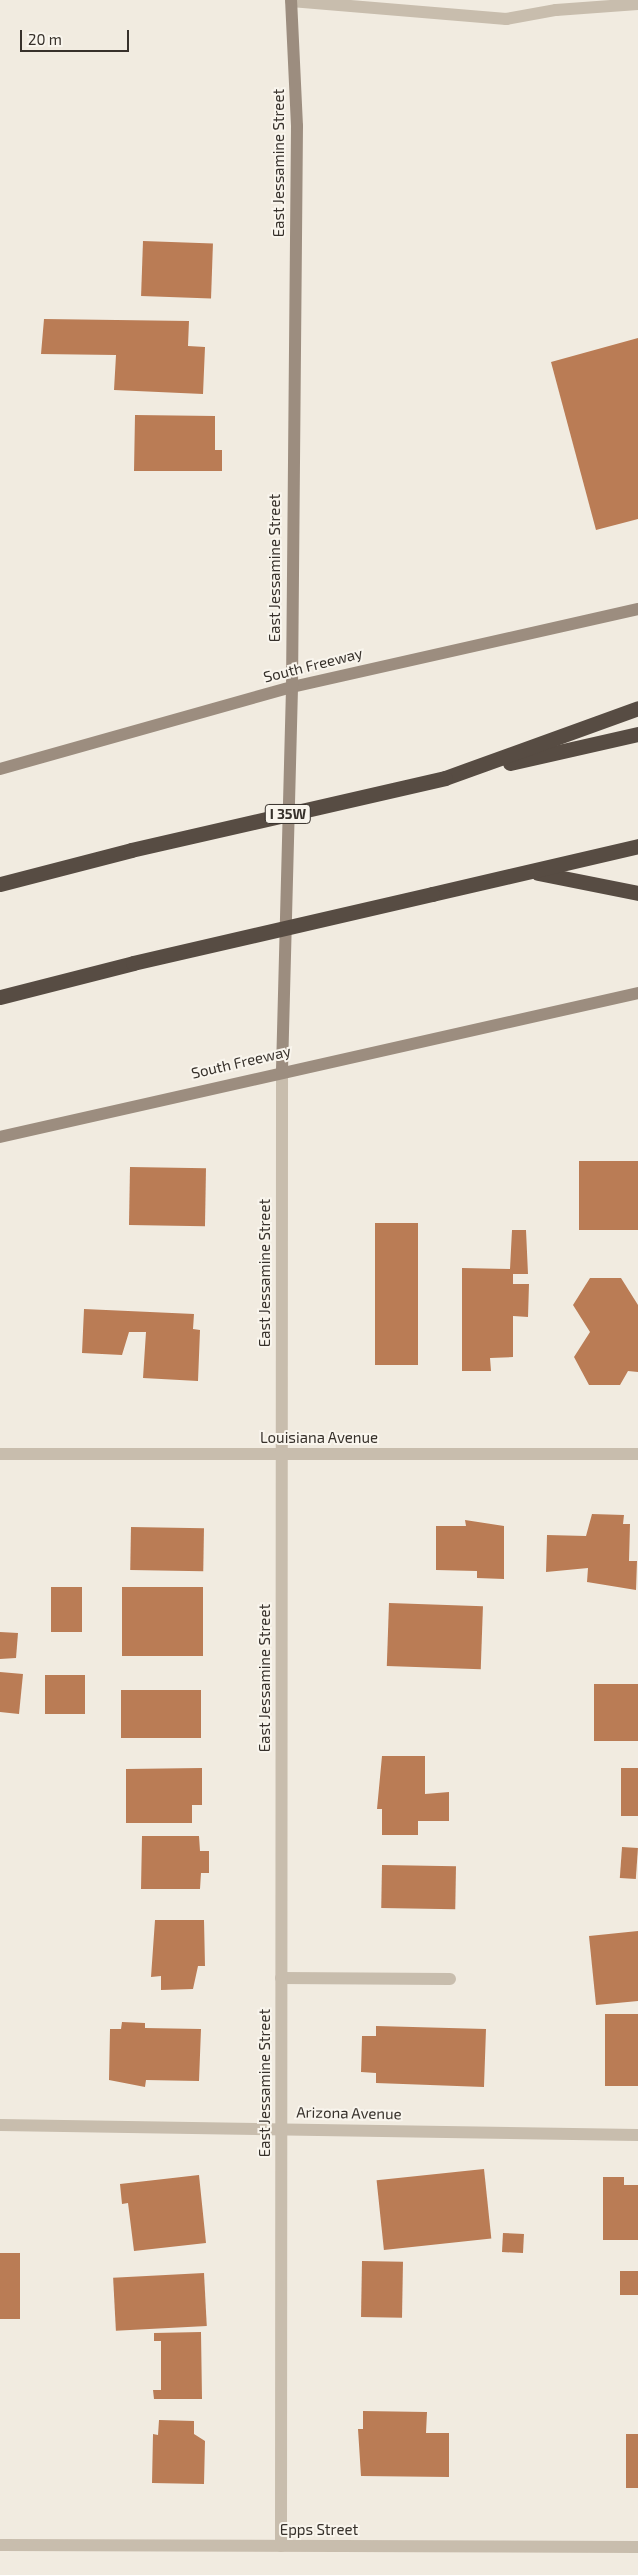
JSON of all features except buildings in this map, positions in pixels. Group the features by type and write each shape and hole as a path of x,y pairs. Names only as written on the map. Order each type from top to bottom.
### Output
{"highway":[{"path":"445,778 638,708"},
{"name":"I 35W","path":"0,884 131,850 638,734"},
{"path":"0,997 133,963 534,872 638,846"},
{"path":"534,872 638,893"}],"main road":[{"name":"East Jessamine Street","path":"282,1070 292,687 297,126 291,0"},
{"name":"South Freeway","path":"0,769 292,687 638,609"},
{"name":"South Freeway","path":"0,1138 282,1070 638,993"}],"street":[{"path":"291,0 506,19 546,6 638,4"},
{"name":"East Jessamine Street","path":"281,2546 282,1070"},
{"name":"Louisiana Avenue","path":"0,1454 638,1454"},
{"path":"281,1978 450,1978"},
{"name":"Arizona Avenue","path":"0,2124 281,2127 638,2135"},
{"name":"Epps Street","path":"0,2545 638,2547"}]}
